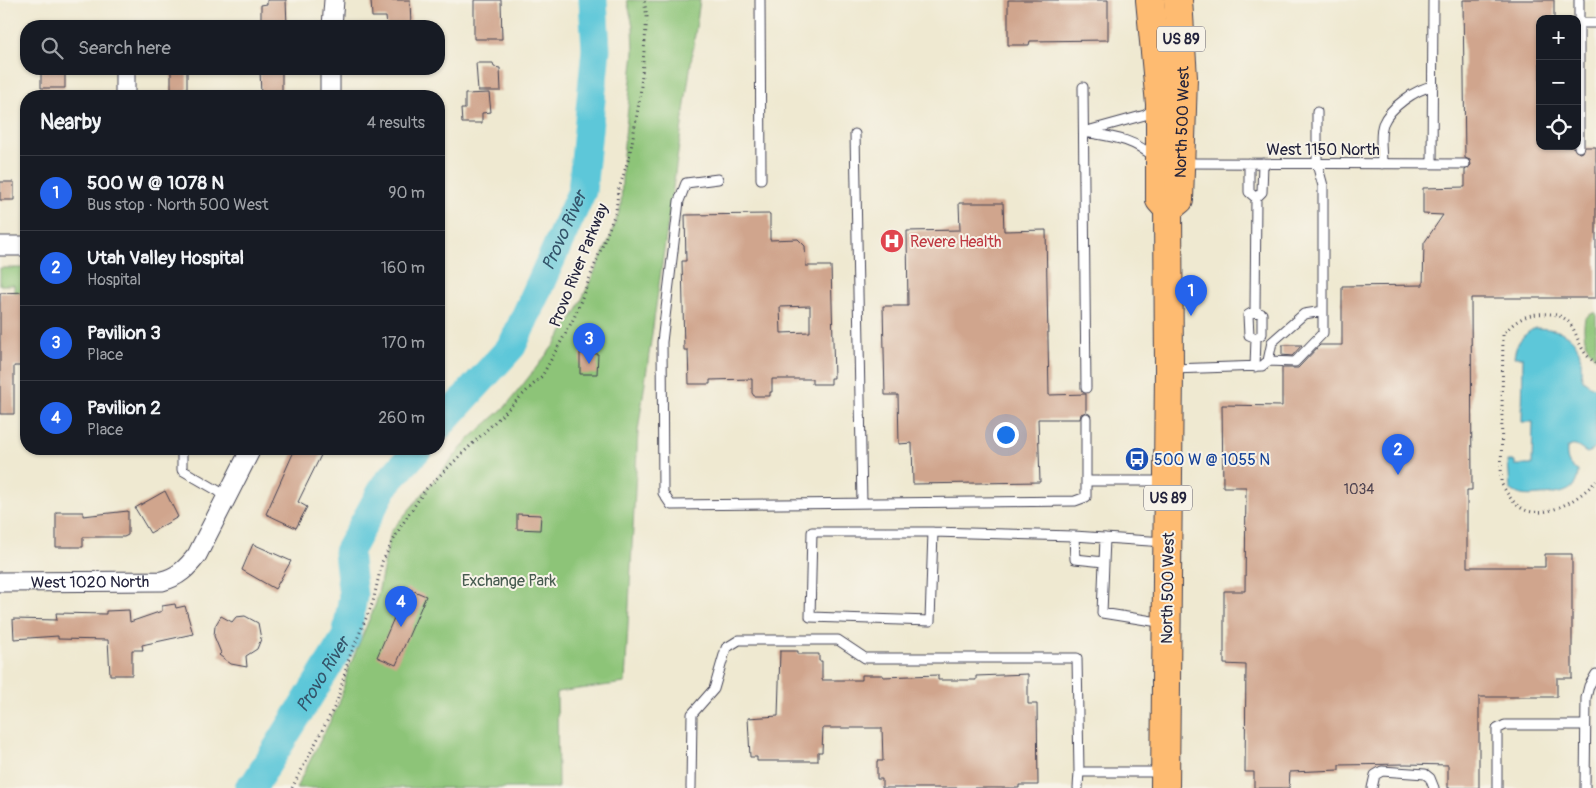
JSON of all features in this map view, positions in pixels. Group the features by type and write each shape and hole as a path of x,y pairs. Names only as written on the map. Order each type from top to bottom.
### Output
{"main road":[{"name":"North 500 West","path":"1150,0 1160,104 1170,163 1179,200 1168,209 1169,369 1165,780"},
{"name":"North 500 West","path":"1170,163 1183,78 1178,0"}],"street":[{"path":"332,20 334,0"},
{"path":"125,75 125,90"},
{"path":"330,75 330,90"},
{"path":"0,246 20,246"},
{"path":"227,496 248,455"},
{"name":"West 1020 North","path":"0,582 162,581 188,568 227,496"}],"lane":[{"path":"760,0 761,179"},
{"path":"1432,164 1433,0"},
{"path":"1578,15 1579,0"},
{"path":"1581,23 1595,23"},
{"path":"1578,60 1579,105"},
{"path":"1382,164 1381,140 1384,123 1413,92 1421,88 1433,86"},
{"path":"1083,87 1086,388"},
{"path":"1084,132 1145,115 1160,104"},
{"path":"1268,361 1295,362 1323,333 1323,186 1317,164 1317,112"},
{"path":"1084,132 1123,139 1141,146 1170,163"},
{"path":"855,134 862,503"},
{"name":"West 1150 North","path":"1170,163 1465,164"},
{"path":"1248,163 1249,192 1256,198"},
{"path":"1254,311 1256,198 1262,192 1262,163"},
{"path":"718,179 686,184 679,201 662,342 663,493 671,505 1075,501 1086,497 1086,418"},
{"path":"1254,311 1262,314 1262,334 1256,338"},
{"path":"1254,311 1248,315 1248,330 1249,335 1256,338"},
{"path":"1169,369 1262,366 1268,361 1272,342 1304,314 1323,311"},
{"path":"1255,367 1256,338"},
{"path":"182,455 182,470 227,496"},
{"path":"1086,481 1168,481"},
{"path":"933,532 930,621 810,617 812,532 933,532 1074,536 1167,542"},
{"path":"1074,536 1075,558 1104,562"},
{"path":"1105,538 1102,614 1166,623"},
{"path":"691,788 692,714 714,688 726,648 739,640 838,640 865,658 1077,658 1078,788"},
{"path":"1586,788 1586,698 1588,686 1596,674"},
{"path":"1497,788 1497,729 1505,725 1586,725"},
{"path":"1372,788 1375,775 1382,771 1425,774 1430,778 1434,788"},
{"path":"1079,772 1165,780"}],"path":[{"name":"Provo River Parkway","path":"292,788 337,702 349,658 373,602 382,562 401,526 425,490 542,376 574,318 616,211 618,192 630,154 640,97 647,17 644,0"},
{"path":"1596,364 1586,354 1574,326 1565,318 1551,313 1533,314 1522,318 1509,327 1503,336 1501,483 1518,507 1533,512 1555,509 1576,500 1596,481"}],"green space":[{"name":"Exchange Park","path":"627,0 700,0 638,431 625,683 557,692 558,788 296,788 339,704 348,670 376,603 391,531 469,439 506,406 554,345 576,312 610,238 621,206 623,154 634,52 633,26"},
{"path":"0,268 20,268 20,292 14,293 14,285 0,285"},
{"path":"1596,313 1596,358 1585,340 1584,329 1585,318"}],"water":[{"path":"1535,328 1559,331 1571,338 1575,343 1581,360 1583,380 1596,387 1596,445 1592,451 1587,453 1575,446 1567,448 1568,462 1578,471 1575,484 1571,488 1560,493 1527,496 1520,495 1510,489 1508,461 1515,461 1515,465 1532,465 1533,422 1522,422 1523,357 1514,357 1520,340"}],"building":[{"path":"267,0 286,0 287,20 261,20 261,5 267,4"},
{"path":"371,0 410,0 411,20 386,20 386,17 372,17"},
{"path":"474,0 501,0 502,39 474,39"},
{"path":"1008,0 1108,0 1108,40 1030,41 1029,45 1008,45"},
{"path":"1463,0 1554,0 1554,15 1536,15 1536,150 1576,150 1579,153 1583,152 1585,147 1596,147 1596,298 1471,298 1472,490 1467,490 1467,567 1545,567 1545,554 1572,554 1572,678 1557,678 1557,697 1479,697 1479,788 1448,788 1448,765 1406,764 1339,765 1339,770 1290,772 1289,788 1254,788 1254,772 1245,772 1246,665 1224,664 1224,591 1245,591 1246,487 1223,487 1222,405 1282,406 1282,368 1298,368 1320,345 1342,345 1342,286 1423,285 1424,243 1443,215 1423,214 1423,188 1465,187 1465,170 1471,165 1470,160 1465,158"},
{"path":"476,63 493,63 494,67 500,68 501,91 478,91"},
{"path":"41,75 65,75 65,88 41,88"},
{"path":"171,75 187,75 187,90 171,90"},
{"path":"260,75 282,75 282,90 261,90"},
{"path":"489,93 491,112 482,113 482,123 462,123 461,109 465,109 465,94"},
{"path":"0,182 14,182 14,200 0,200"},
{"path":"959,203 1003,203 1004,231 1046,230 1049,395 1086,394 1086,412 1081,414 1080,419 1038,419 1040,482 913,484 912,443 899,444 898,395 885,395 883,306 908,306 907,231 960,230"},
{"path":"770,214 770,240 798,239 805,246 806,266 831,266 834,378 831,378 831,384 812,384 812,379 772,379 772,392 770,392 770,396 754,396 752,393 752,379 710,380 710,384 689,384 688,350 684,350 682,261 686,261 685,215","holes":["810,306 810,332 781,333 780,307"]},
{"path":"20,292 20,366 14,366 14,414 0,414 0,293"},
{"path":"1282,345 1302,345 1292,356 1282,355"},
{"path":"580,353 598,354 597,374 580,374"},
{"path":"292,455 321,455 298,502 307,507 296,528 266,514"},
{"path":"165,491 178,517 150,533 135,508"},
{"path":"128,511 128,535 124,537 83,537 83,547 56,547 56,512 83,512 83,516"},
{"path":"517,514 541,515 540,530 517,529"},
{"path":"253,544 291,561 275,589 242,570"},
{"path":"407,588 426,596 396,665 377,657"},
{"path":"175,604 176,608 185,606 193,634 142,645 143,650 132,650 132,675 110,675 108,640 58,639 58,636 14,639 13,619 57,620 56,613 106,614 106,611 129,610 130,622 162,611 162,606"},
{"path":"221,616 232,622 236,617 245,616 258,623 261,639 257,649 246,656 247,667 231,664 219,655 221,653 214,636 215,626"},
{"path":"780,651 798,651 798,654 819,654 819,661 822,661 822,680 862,680 862,675 883,675 883,677 938,675 938,680 976,680 976,676 1028,674 1028,704 1037,704 1038,785 1019,785 1019,788 882,788 882,779 877,779 877,761 883,761 882,728 823,728 822,752 818,752 818,761 757,761 757,757 750,757 748,718 778,716"}],"waterway":[{"name":"Provo River","path":"445,419 512,346 582,191 596,49 593,0"},
{"name":"Provo River","path":"249,788 254,785 346,637 353,596 348,552 385,485 412,455"}],"place":[{"name":"Revere Health","path":"892,241"},
{"name":"500 W @ 1078 N","path":"1191,316"},
{"name":"Pavilion 3","path":"589,364"},
{"name":"500 W @ 1055 N","path":"1137,459"},
{"name":"Utah Valley Hospital","path":"1398,475"},
{"name":"Pavilion 2","path":"401,627"}]}
